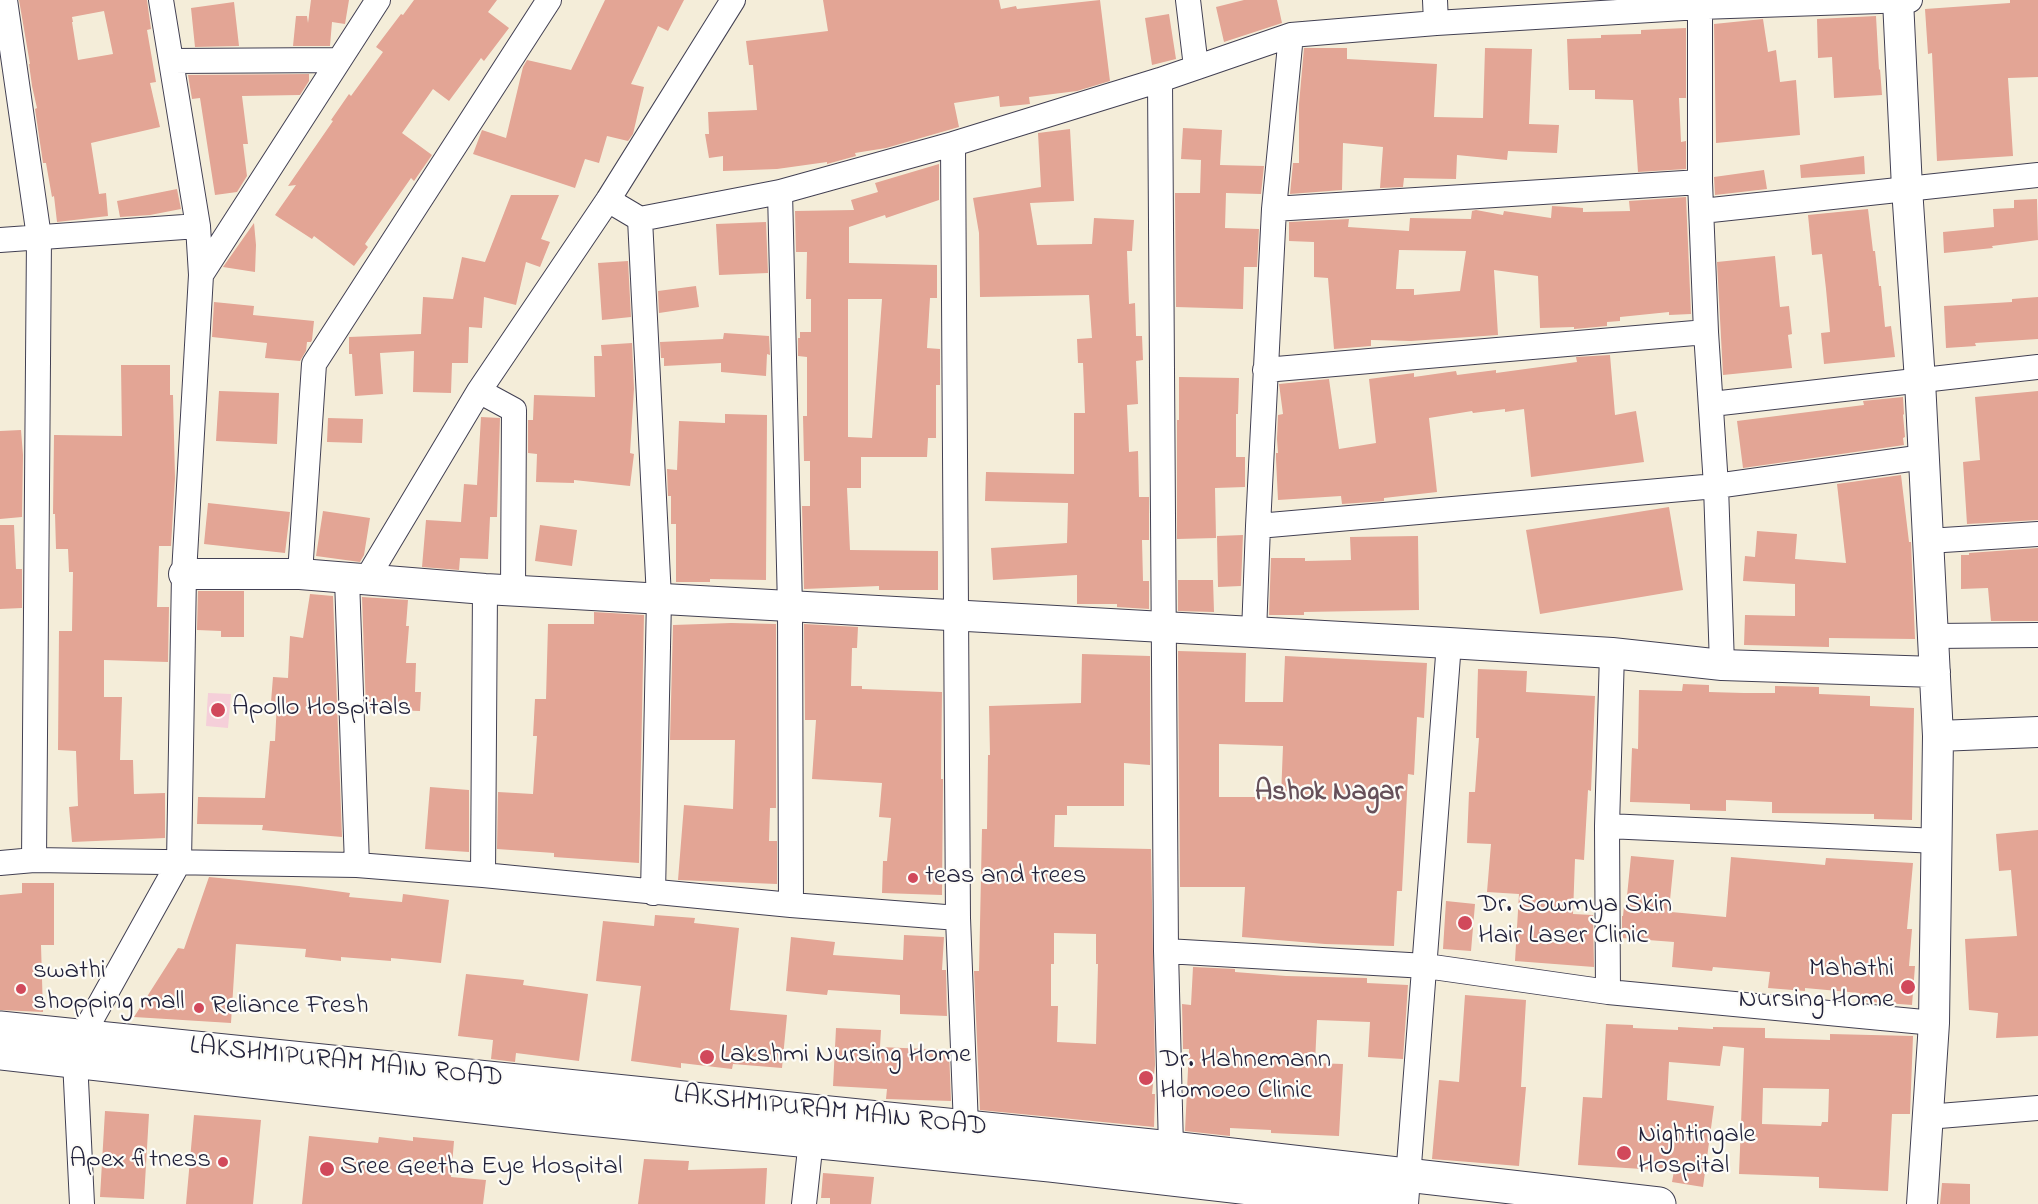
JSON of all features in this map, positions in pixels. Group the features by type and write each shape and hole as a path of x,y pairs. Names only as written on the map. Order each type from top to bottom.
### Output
{"main road":[{"name":"LAKSHMIPURAM MAIN ROAD","path":"0,1028 78,1049 559,1116 1059,1166 1388,1204"},
{"name":"LAKSHMIPURAM MAIN ROAD","path":"0,1053 78,1049 816,1110 1171,1148 1407,1190 1659,1204"}],"street":[{"path":"5,0 39,237 34,860"},
{"path":"82,1204 78,1049 179,862 184,574 201,275 198,226 161,0"},
{"path":"201,275 378,0"},
{"path":"300,574 314,364 549,0"},
{"path":"357,865 357,579 479,391 608,200 733,0"},
{"path":"1188,0 1196,67"},
{"path":"608,200 640,219 780,192 953,144 1160,80 1291,35 1435,11 1655,5 1700,7 1902,0 1906,188 1920,381 1938,736 1934,1023 1922,1204"},
{"path":"1700,7 1700,182 1706,332 1716,486 1722,665"},
{"path":"1254,633 1257,526 1274,209 1291,35"},
{"path":"172,62 339,60"},
{"path":"1160,80 1166,951 1171,1148"},
{"path":"953,144 958,918 966,1127"},
{"path":"1702,211 2038,175"},
{"path":"1274,209 1700,182"},
{"path":"780,192 790,607 791,905"},
{"path":"640,219 658,598 653,893"},
{"path":"0,240 198,226"},
{"path":"1265,370 1706,332"},
{"path":"1712,404 2038,367"},
{"path":"479,391 514,410 499,590 483,875"},
{"path":"1257,526 1716,486 1924,457"},
{"path":"1928,541 2038,534"},
{"path":"184,574 300,574 499,590 1612,653 1722,665 1935,672"},
{"path":"1934,636 2038,635"},
{"path":"1407,1190 1449,643"},
{"path":"1608,992 1606,826 1612,653"},
{"path":"1938,736 2038,732"},
{"path":"1606,826 1938,841"},
{"path":"0,863 34,860 357,865 483,875 653,893 958,918"},
{"path":"1166,951 1426,966 1608,992 1934,1023"},
{"path":"1927,1118 2038,1108"},
{"path":"804,1204 811,1140"}],"shaded area":[{"name":"Apollo Hospitals","path":"208,693 231,694 228,728 206,726"}],"building":[{"path":"19,0 147,0 151,29 147,30 156,82 150,83 160,127 91,143 99,194 106,193 108,216 57,222 54,196 52,197 46,163 43,163","holes":["104,11 113,54 78,60 72,17"]},
{"path":"311,0 349,0 345,24 332,22 330,46 293,46 296,16 307,16 308,23"},
{"path":"414,0 497,0 488,12 509,28 484,61 481,58 449,101 433,89 402,133 432,155 414,181 411,178 365,244 368,247 354,266 314,236 312,239 275,215 296,185 288,186 333,121 331,120 383,52 376,47"},
{"path":"605,0 684,0 668,31 658,26 631,84 644,87 633,134 628,141 607,136 599,163 585,159 575,188 473,154 482,130 506,138 523,67 527,60 571,70"},
{"path":"823,0 999,0 1001,9 1016,6 1017,9 1100,0 1110,81 1077,91 1029,97 1030,104 1000,107 999,96 954,103 959,127 886,148 855,153 856,156 827,164 827,162 777,169 723,171 723,156 709,158 705,134 709,134 708,112 757,110 753,65 749,65 746,41 828,31"},
{"path":"1244,0 1277,0 1282,23 1224,42 1216,7"},
{"path":"2010,0 2038,0 2038,77 2008,78 2013,156 1937,161 1932,53 1928,54 1925,9 2010,3"},
{"path":"234,2 239,46 195,47 191,8"},
{"path":"1169,14 1176,59 1152,65 1145,18"},
{"path":"1876,16 1882,95 1834,98 1832,57 1818,58 1817,19"},
{"path":"1763,19 1768,52 1776,50 1780,82 1796,80 1800,135 1716,143 1714,24"},
{"path":"1686,28 1686,98 1679,98 1681,142 1686,141 1686,169 1638,172 1633,100 1595,99 1595,90 1569,90 1567,39 1641,34 1641,30"},
{"path":"1304,48 1347,48 1347,59 1437,64 1434,117 1483,118 1485,48 1532,49 1529,124 1559,125 1557,153 1508,151 1507,160 1457,155 1456,179 1404,178 1403,187 1380,188 1383,147 1343,143 1342,190 1290,194 1293,163 1299,163 1299,104"},
{"path":"309,74 309,81 300,95 242,96 248,144 243,144 247,176 237,192 215,195 200,98 192,99 188,75"},
{"path":"1183,128 1222,130 1220,165 1264,166 1261,194 1226,193 1225,228 1259,229 1257,267 1244,267 1243,309 1176,307 1175,193 1200,193 1201,160 1181,159"},
{"path":"1070,129 1074,201 1030,203 1037,245 1092,244 1094,218 1134,220 1132,251 1127,251 1129,304 1135,303 1136,336 1142,336 1143,360 1136,361 1138,404 1127,405 1129,452 1138,451 1139,497 1149,497 1149,540 1142,540 1143,581 1149,581 1149,609 1117,607 1117,604 1077,604 1077,575 993,580 991,548 1067,543 1068,503 985,501 986,472 1074,474 1074,413 1085,413 1083,363 1078,363 1077,339 1092,338 1089,295 980,297 979,233 973,198 1041,187 1038,133"},
{"path":"1864,156 1865,174 1801,178 1800,165"},
{"path":"939,164 939,200 886,218 885,215 849,227 849,263 937,265 937,298 930,298 927,348 940,349 940,385 936,385 936,438 928,438 927,457 861,457 861,488 847,488 850,550 938,551 938,590 879,590 879,586 804,589 802,506 810,506 810,461 804,461 803,416 807,416 807,357 798,356 798,338 800,338 800,332 811,332 811,299 806,299 807,252 796,252 795,211 854,210 851,200 878,192 875,183","holes":["848,299 882,299 872,438 848,437"]},
{"path":"1764,170 1767,189 1715,195 1714,177"},
{"path":"177,189 181,209 150,215 120,217 117,201"},
{"path":"511,195 559,195 541,239 550,242 540,267 526,262 516,305 484,297 482,328 469,327 468,363 452,363 451,393 413,392 414,351 380,353 383,394 355,396 349,337 421,334 423,297 453,299 462,257 485,262"},
{"path":"1686,197 1691,314 1669,315 1669,312 1620,317 1620,321 1607,322 1607,326 1574,329 1574,327 1540,328 1538,276 1494,270 1498,335 1411,341 1371,340 1371,346 1334,349 1328,278 1314,277 1314,242 1289,241 1289,222 1349,219 1348,227 1409,231 1410,218 1471,219 1472,211 1476,210 1503,215 1504,211 1551,218 1552,206 1583,208 1583,212 1630,211 1629,201","holes":["1399,250 1466,251 1460,291 1414,295 1414,289 1396,289"]},
{"path":"2037,199 2038,240 1944,253 1943,232 1994,227 1993,209 2014,208 2014,200"},
{"path":"1868,209 1873,251 1875,251 1879,286 1881,286 1885,327 1891,326 1895,357 1824,364 1821,333 1830,332 1826,289 1822,254 1812,255 1808,215"},
{"path":"766,222 768,273 719,275 716,224"},
{"path":"254,223 255,272 223,267"},
{"path":"1775,256 1780,307 1789,306 1792,334 1788,335 1792,368 1723,375 1717,262"},
{"path":"628,261 631,317 602,320 598,263"},
{"path":"696,286 699,307 659,313 658,291"},
{"path":"2038,297 2038,339 1975,343 1976,346 1946,348 1944,306 2012,302 2012,299"},
{"path":"214,302 254,306 253,315 314,321 312,340 307,342 306,351 300,361 265,358 267,343 212,337"},
{"path":"724,333 769,336 770,355 767,354 766,376 721,372 721,363 664,366 660,342 723,339"},
{"path":"632,343 634,389 630,453 634,454 630,486 574,480 574,483 536,482 537,454 528,453 528,420 533,420 534,395 595,397 594,356 602,356 601,345"},
{"path":"1610,355 1615,415 1636,411 1644,462 1531,477 1524,409 1505,412 1505,409 1473,413 1472,411 1429,418 1437,492 1384,498 1384,501 1342,504 1341,496 1278,500 1276,453 1278,453 1278,415 1283,414 1279,384 1329,379 1339,449 1376,443 1369,379 1414,373 1414,377 1456,371 1457,375 1496,370 1496,373 1577,362 1576,357"},
{"path":"121,365 170,365 170,395 173,395 175,478 171,546 159,546 157,607 169,607 168,662 104,660 104,697 122,697 120,760 133,760 134,794 165,793 165,838 72,842 69,807 78,806 76,751 58,750 59,631 72,631 73,572 69,572 68,549 56,549 55,514 53,514 54,435 122,436"},
{"path":"1179,377 1239,378 1236,457 1245,457 1245,487 1215,488 1216,538 1177,539"},
{"path":"219,391 279,393 277,444 216,441"},
{"path":"2038,391 2038,520 1967,524 1963,462 1980,460 1975,397"},
{"path":"1903,397 1904,445 1743,468 1737,421 1864,405 1863,401"},
{"path":"725,414 767,415 766,580 710,579 710,582 676,582 676,524 671,524 671,496 668,496 667,469 677,470 679,421 725,423"},
{"path":"481,417 500,418 497,517 490,517 488,559 460,558 459,570 422,567 426,520 461,522 464,484 477,485"},
{"path":"328,418 363,419 362,443 327,442"},
{"path":"21,430 22,517 0,519 0,431"},
{"path":"1901,475 1909,542 1911,542 1915,639 1829,638 1829,647 1744,645 1745,615 1795,616 1795,584 1743,581 1745,556 1755,557 1757,531 1797,534 1795,559 1846,563 1837,484"},
{"path":"208,503 290,512 285,553 204,544"},
{"path":"1669,507 1683,590 1540,614 1526,530"},
{"path":"323,511 370,518 364,555 360,562 316,556"},
{"path":"0,525 14,525 16,569 22,569 22,608 0,609"},
{"path":"540,525 577,530 572,566 535,561"},
{"path":"1243,535 1241,586 1218,587 1217,536"},
{"path":"1418,536 1419,610 1304,612 1304,615 1269,615 1271,558 1305,558 1305,561 1351,560 1350,537"},
{"path":"2038,548 2038,621 1991,621 1988,588 1961,589 1961,555"},
{"path":"1178,580 1213,580 1214,612 1178,611"},
{"path":"198,591 244,591 244,637 221,637 221,631 197,630"},
{"path":"310,594 333,596 342,837 262,830 263,825 197,824 198,797 265,798 270,741 275,741 277,702 271,702 273,677 288,678 290,636 303,638"},
{"path":"362,597 408,600 406,626 409,626 406,663 416,663 415,692 421,692 420,711 366,709"},
{"path":"594,612 644,615 639,863 554,857 554,853 497,849 498,792 533,794 537,736 533,736 535,699 546,699 548,624 594,624"},
{"path":"776,624 776,808 770,808 769,841 777,841 777,884 678,880 684,805 733,809 735,740 670,740 673,625"},
{"path":"804,624 858,627 857,648 852,648 851,686 862,686 862,689 942,692 942,895 882,893 883,861 887,861 891,818 879,817 882,783 812,779 816,720 805,720"},
{"path":"1178,651 1246,653 1245,702 1283,702 1285,656 1427,663 1424,718 1417,717 1414,775 1408,774 1402,891 1397,891 1394,946 1325,944 1242,937 1245,887 1180,887","holes":["1219,744 1283,746 1281,797 1219,797"]},
{"path":"1082,654 1150,656 1150,765 1124,763 1124,806 1067,806 1067,815 1055,815 1054,847 1151,849 1154,1127 980,1110 974,971 979,971 982,829 987,829 988,755 990,755 989,706 1081,703","holes":["1054,933 1096,934 1096,964 1098,964 1096,1044 1057,1042 1058,1006 1051,1006"]},
{"path":"1478,669 1527,671 1526,692 1595,696 1591,791 1588,790 1584,860 1575,859 1573,914 1593,915 1594,967 1515,961 1519,894 1487,892 1491,844 1467,843 1469,792 1475,792 1479,738 1476,738"},
{"path":"1683,684 1709,685 1709,692 1744,693 1775,693 1775,686 1819,687 1819,694 1870,696 1870,706 1914,708 1912,820 1874,819 1874,814 1772,813 1772,802 1726,800 1726,811 1690,810 1690,804 1630,802 1632,748 1638,749 1639,690 1682,691"},
{"path":"430,787 469,790 469,852 425,849"},
{"path":"2038,830 2038,1036 1996,1038 1998,1013 1969,1010 1965,939 2017,936 2011,870 1999,871 1996,834"},
{"path":"1631,856 1674,860 1669,910 1671,912 1726,917 1731,857 1825,865 1826,858 1913,863 1907,929 1912,929 1909,966 1915,966 1912,1005 1859,1001 1860,993 1805,988 1805,991 1768,988 1770,972 1713,967 1712,971 1672,967 1674,942 1622,938 1622,916 1624,906 1626,906"},
{"path":"209,877 350,893 349,897 402,902 403,894 449,900 441,963 391,958 391,961 341,957 341,961 305,957 306,949 236,944 231,1023 134,1017 178,948 184,949"},
{"path":"22,883 54,883 54,945 41,945 43,1012 0,1010 0,895 22,893"},
{"path":"1446,901 1475,904 1471,951 1443,949"},
{"path":"655,915 695,918 694,923 739,928 730,1010 787,1015 782,1068 733,1064 732,1069 681,1063 681,1068 631,1061 641,986 596,981 603,921 654,926"},
{"path":"904,935 944,937 942,970 946,970 947,1016 900,1014 900,995 828,990 827,995 786,991 791,937 835,942 833,955 903,960"},
{"path":"1193,967 1235,969 1235,972 1286,976 1367,978 1367,983 1408,985 1403,1059 1368,1057 1370,1022 1317,1020 1315,1063 1343,1064 1339,1136 1271,1133 1271,1130 1230,1128 1230,1136 1185,1131 1189,1049 1183,1049 1182,1004 1191,1005"},
{"path":"466,974 524,980 523,985 588,994 579,1061 516,1053 515,1062 491,1059 493,1040 458,1036"},
{"path":"1465,995 1526,1000 1521,1087 1526,1087 1519,1166 1432,1159 1439,1080 1459,1082"},
{"path":"1606,1024 1678,1030 1678,1027 1765,1028 1765,1038 1830,1040 1830,1034 1913,1036 1910,1114 1892,1114 1888,1191 1819,1188 1819,1177 1739,1174 1744,1048 1723,1046 1720,1066 1669,1062 1667,1100 1714,1106 1703,1187 1672,1182 1674,1171 1578,1165 1583,1097 1602,1098","holes":["1763,1088 1829,1089 1828,1122 1822,1122 1821,1126 1762,1124"]},
{"path":"836,1028 881,1030 880,1047 949,1050 951,1101 886,1099 887,1089 833,1086"},
{"path":"105,1111 149,1114 144,1199 100,1197"},
{"name":"Apex fitness","path":"194,1115 261,1120 253,1204 186,1204"},
{"path":"309,1136 378,1143 379,1137 413,1141 413,1137 454,1141 451,1177 486,1180 483,1204 302,1204"},
{"path":"644,1159 689,1161 688,1170 767,1168 765,1204 638,1204"},
{"path":"823,1173 874,1177 871,1204 830,1204 830,1198 821,1198"},
{"path":"1942,1183 1970,1184 1970,1204 1940,1204"}],"place":[{"name":"Apollo Hospitals","path":"218,710"},
{"name":"teas and trees","path":"913,878"},
{"name":"Dr. Sowmya Skin Hair Laser Clinic","path":"1465,923"},
{"name":"Mahathi Nursing Home","path":"1908,987"},
{"name":"swathi shopping mall","path":"21,989"},
{"name":"Reliance Fresh","path":"199,1008"},
{"name":"Lakshmi Nursing Home","path":"707,1057"},
{"name":"Dr. Hahnemann Homoeo Clinic","path":"1146,1078"},
{"name":"Nightingale Hospital","path":"1624,1153"},
{"name":"Apex fitness","path":"223,1162"},
{"name":"Sree Geetha Eye Hospital","path":"327,1169"}],"district":[{"name":"Ashok Nagar","path":"1329,794"}]}
